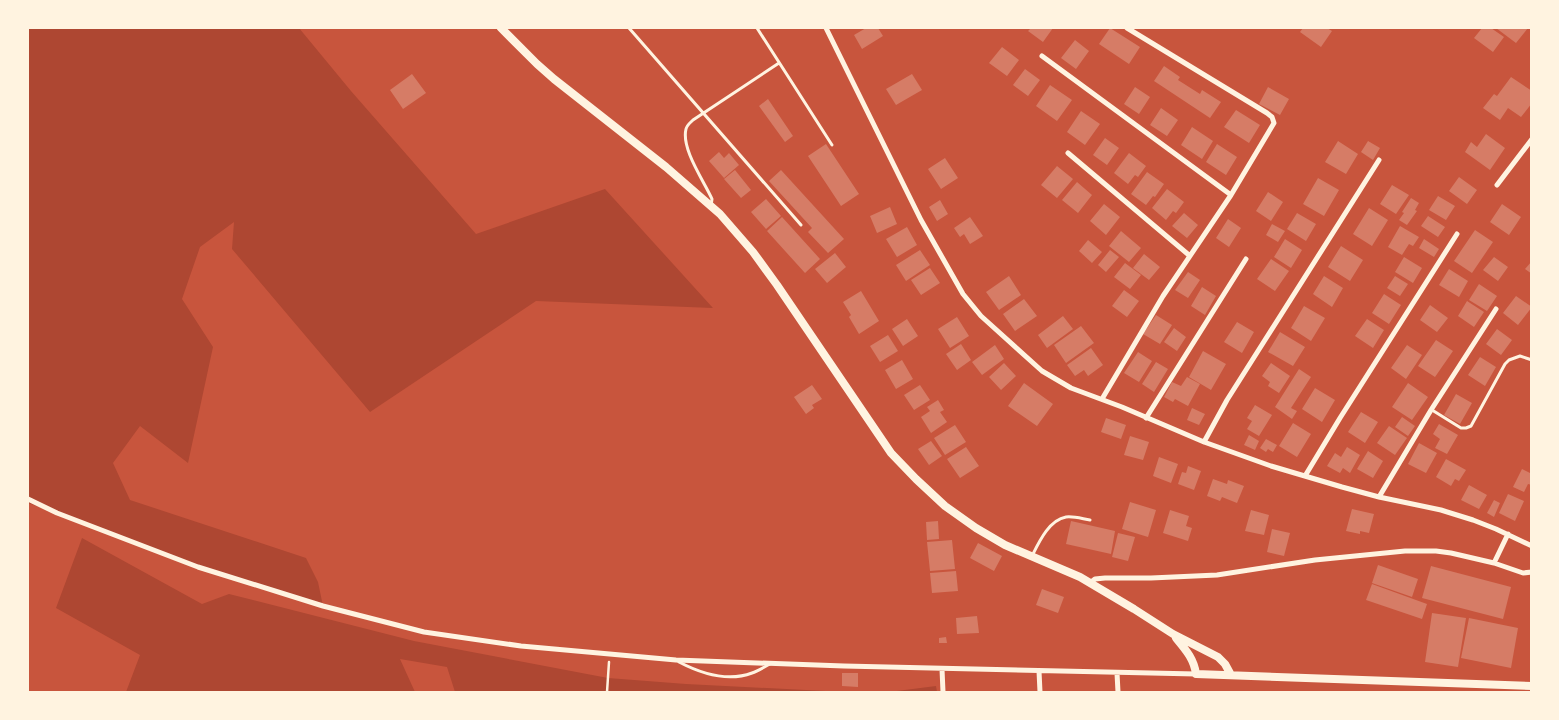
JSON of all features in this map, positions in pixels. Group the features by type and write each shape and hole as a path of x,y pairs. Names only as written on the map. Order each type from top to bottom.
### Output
{"street":[{"path":"501,28 549,74 666,167 730,225 762,265 900,464 921,484 960,518 1005,545 1090,583 1173,634 1218,657 1225,664 1231,675"},
{"path":"826,28 922,220 963,294 981,316 1042,371 1071,388 1204,442 1305,476 1379,497 1441,510 1473,520 1532,546"},
{"path":"1102,400 1163,296 1230,195 1273,125 1273,119 1267,113 1127,28"},
{"path":"1042,56 1230,195"},
{"path":"1497,185 1532,139"},
{"path":"1068,153 1190,256"},
{"path":"1204,442 1227,400 1379,160"},
{"path":"1305,476 1457,234"},
{"path":"1146,418 1246,259"},
{"path":"1379,497 1431,410 1496,309"},
{"path":"28,499 198,568 323,606 424,632 521,646 676,660 770,664 1231,675 1532,686"},
{"path":"1494,563 1508,534"},
{"path":"1090,583 1095,579 1105,578 1217,575 1315,560 1405,551 1439,551 1494,563 1523,573 1532,572"},
{"path":"1173,634 1191,657 1196,674"},
{"path":"942,669 943,692"},
{"path":"1039,671 1040,692"},
{"path":"1117,673 1118,692"}],"lane":[{"path":"629,28 801,225"},
{"path":"756,28 832,145"},
{"path":"711,206 712,199 687,148 686,126 702,113 779,63"},
{"path":"1431,410 1461,428 1471,426 1505,364 1509,360 1520,356 1532,360"},
{"path":"1031,556 1046,532 1063,518 1070,517 1090,520"},
{"path":"676,660 696,670 727,677 750,674 770,664"}],"path":[{"path":"607,692 610,654"}],"shaded area":[{"path":"28,28 299,28 351,91 476,234 605,189 713,308 536,301 370,412 232,249 234,222 200,247 182,299 213,347 188,463 140,426 113,463 130,500 306,558 318,582 323,606 240,581 28,503"},
{"path":"82,538 202,604 229,594 414,641 608,678 845,692 455,692 447,667 400,659 415,692 126,692 140,655 56,608"},
{"path":"936,686 937,692 889,692"}],"building":[{"path":"866,28 878,28 883,36 862,49 854,35"},
{"path":"1031,28 1053,28 1043,42 1028,31"},
{"path":"1110,28 1140,47 1129,64 1099,44"},
{"path":"1303,28 1327,28 1332,31 1321,47 1300,32"},
{"path":"1482,28 1491,28 1504,37 1493,52 1474,38"},
{"path":"1496,28 1528,28 1516,43"},
{"path":"1075,40 1089,51 1076,69 1061,58"},
{"path":"1002,47 1019,60 1007,76 989,63"},
{"path":"1164,66 1180,77 1178,80 1200,94 1202,90 1221,102 1210,118 1154,81"},
{"path":"1025,69 1040,80 1028,96 1013,85"},
{"path":"412,74 426,93 403,109 390,90"},
{"path":"912,74 922,90 896,105 886,89"},
{"path":"1511,77 1532,91 1532,103 1521,117 1508,108 1500,120 1483,108 1494,94 1497,96"},
{"path":"1050,85 1072,100 1057,121 1036,106"},
{"path":"1135,87 1150,97 1139,114 1124,104"},
{"path":"1268,87 1289,99 1280,115 1259,104"},
{"path":"768,99 793,136 785,142 759,106"},
{"path":"1161,108 1178,120 1167,136 1150,125"},
{"path":"1236,110 1260,125 1249,143 1224,127"},
{"path":"1081,111 1100,124 1085,145 1067,132"},
{"path":"1192,127 1213,141 1202,159 1181,145"},
{"path":"1486,134 1505,148 1490,170 1465,152 1471,142 1477,147"},
{"path":"1105,138 1119,148 1107,165 1093,155"},
{"path":"1338,141 1358,154 1346,174 1325,162"},
{"path":"1368,141 1380,148 1373,160 1361,152"},
{"path":"826,144 859,194 841,206 808,156"},
{"path":"1217,144 1237,157 1226,175 1206,162"},
{"path":"719,152 724,158 729,153 739,165 724,178 709,161"},
{"path":"1129,153 1146,166 1138,177 1135,175 1128,184 1114,173"},
{"path":"945,158 958,178 941,189 928,169"},
{"path":"1057,166 1073,179 1057,198 1041,185"},
{"path":"735,170 751,190 741,198 724,179"},
{"path":"781,170 844,239 828,253 808,232 812,228 769,181"},
{"path":"1147,172 1164,184 1155,197 1153,196 1146,205 1131,194"},
{"path":"1459,177 1477,190 1467,204 1449,191"},
{"path":"1318,178 1339,190 1324,216 1303,204"},
{"path":"1077,182 1092,195 1078,213 1062,200"},
{"path":"1392,185 1409,195 1396,214 1380,204"},
{"path":"1167,189 1184,202 1176,213 1173,211 1166,220 1152,208"},
{"path":"1268,192 1283,202 1271,221 1256,211"},
{"path":"1438,196 1455,206 1446,220 1429,210"},
{"path":"1411,198 1419,203 1415,210 1417,211 1407,225 1399,220"},
{"path":"766,199 781,216 766,229 751,212"},
{"path":"940,200 948,214 937,221 929,207"},
{"path":"1104,204 1120,217 1106,235 1090,221"},
{"path":"1502,204 1521,217 1509,235 1490,222"},
{"path":"890,207 897,224 877,233 870,216"},
{"path":"1369,208 1388,220 1372,246 1353,234"},
{"path":"1184,213 1198,225 1187,238 1172,226"},
{"path":"1297,213 1316,224 1306,241 1287,229"},
{"path":"1428,216 1445,227 1438,237 1421,226"},
{"path":"782,217 820,259 805,273 767,231"},
{"path":"970,217 983,236 970,244 964,234 960,237 954,228"},
{"path":"1228,219 1241,228 1229,247 1216,238"},
{"path":"1272,224 1285,231 1278,242 1266,235"},
{"path":"1400,226 1419,237 1413,246 1409,244 1402,255 1388,247"},
{"path":"907,227 917,245 897,257 886,239"},
{"path":"1475,230 1493,242 1472,273 1454,261"},
{"path":"1121,231 1141,248 1129,262 1109,246"},
{"path":"1285,239 1302,250 1291,268 1274,257"},
{"path":"1424,239 1439,249 1434,257 1419,248"},
{"path":"1088,240 1102,252 1092,263 1079,251"},
{"path":"1341,246 1363,260 1350,281 1328,267"},
{"path":"920,250 930,265 906,281 896,265"},
{"path":"1110,250 1119,257 1106,272 1098,265"},
{"path":"835,253 846,267 827,283 815,269"},
{"path":"1144,254 1160,267 1149,280 1133,268"},
{"path":"1404,257 1422,268 1413,283 1395,272"},
{"path":"1494,257 1508,267 1498,281 1483,270"},
{"path":"1271,259 1289,271 1275,291 1257,279"},
{"path":"1532,261 1532,274 1525,269"},
{"path":"1125,263 1141,275 1130,289 1114,277"},
{"path":"930,268 940,283 921,295 911,280"},
{"path":"1449,269 1468,281 1459,297 1439,285"},
{"path":"1188,272 1200,280 1188,298 1175,290"},
{"path":"1009,276 1021,295 999,310 986,292"},
{"path":"1324,276 1343,288 1332,307 1313,294"},
{"path":"1395,276 1408,284 1400,296 1387,288"},
{"path":"1479,284 1497,296 1487,311 1469,300"},
{"path":"1202,287 1216,296 1205,315 1191,306"},
{"path":"1124,290 1139,301 1127,317 1112,306"},
{"path":"861,291 879,321 859,334 843,302"},
{"path":"1384,294 1401,305 1389,324 1372,313"},
{"path":"1516,296 1532,307 1518,325 1503,313"},
{"path":"1024,299 1037,316 1015,331 1003,314"},
{"path":"1467,301 1484,312 1474,327 1458,316"},
{"path":"1430,305 1448,318 1437,332 1420,320"},
{"path":"1304,306 1325,318 1311,341 1291,328"},
{"path":"1156,315 1172,325 1160,344 1143,334"},
{"path":"1063,316 1073,329 1047,348 1038,335"},
{"path":"957,317 969,336 950,348 938,329"},
{"path":"907,319 918,336 903,346 892,329"},
{"path":"1367,319 1384,330 1373,348 1355,336"},
{"path":"1237,322 1254,332 1242,353 1224,342"},
{"path":"1081,326 1094,343 1066,363 1054,345"},
{"path":"1174,328 1186,337 1177,351 1164,342"},
{"path":"1497,329 1512,340 1501,355 1486,344"},
{"path":"1280,332 1305,347 1293,366 1268,352"},
{"path":"888,335 898,351 880,362 870,346"},
{"path":"1436,340 1453,351 1435,377 1418,366"},
{"path":"961,344 971,360 957,370 946,354"},
{"path":"995,345 1004,359 982,375 972,362"},
{"path":"1407,345 1422,355 1406,379 1391,368"},
{"path":"1091,348 1103,365 1088,376 1084,370 1075,376 1067,365"},
{"path":"1203,351 1226,364 1211,390 1189,377"},
{"path":"1138,352 1152,361 1139,382 1124,373"},
{"path":"1480,357 1496,367 1485,386 1468,375"},
{"path":"902,360 913,379 896,389 885,370"},
{"path":"1156,362 1168,369 1154,392 1142,384"},
{"path":"1004,363 1016,376 1001,390 989,377"},
{"path":"1271,363 1290,376 1279,393 1268,386 1270,382 1262,376"},
{"path":"1299,369 1311,377 1291,408 1297,411 1292,419 1275,407"},
{"path":"1187,377 1200,384 1188,406 1175,399 1173,402 1164,397 1172,382 1181,386"},
{"path":"1024,383 1053,404 1037,426 1008,406"},
{"path":"1408,383 1428,397 1412,420 1392,407"},
{"path":"812,385 822,399 812,405 814,408 806,414 794,397"},
{"path":"920,385 930,400 914,410 904,395"},
{"path":"1315,388 1335,400 1322,422 1302,409"},
{"path":"1456,394 1472,403 1460,424 1444,415"},
{"path":"938,400 944,410 940,412 947,422 931,433 921,417 930,411 927,407"},
{"path":"1255,405 1272,415 1259,436 1247,429 1252,421 1247,418"},
{"path":"1192,408 1205,414 1199,425 1187,420"},
{"path":"1361,412 1378,422 1365,443 1348,432"},
{"path":"1402,417 1415,426 1408,436 1395,427"},
{"path":"1106,418 1126,425 1121,439 1101,432"},
{"path":"1293,423 1311,434 1297,457 1279,446"},
{"path":"1439,424 1458,435 1447,454 1435,448 1440,439 1433,434"},
{"path":"955,425 966,442 945,455 934,438"},
{"path":"1389,426 1407,438 1395,455 1377,443"},
{"path":"1249,435 1259,441 1255,450 1244,445"},
{"path":"1130,436 1149,442 1143,460 1124,455"},
{"path":"1266,439 1277,445 1273,452 1268,449 1266,452 1260,448"},
{"path":"931,441 942,456 929,465 918,449"},
{"path":"1419,443 1437,453 1426,473 1408,464"},
{"path":"966,447 979,466 960,478 947,459"},
{"path":"1347,447 1360,455 1350,473 1343,468 1340,473 1327,466 1335,453 1341,457"},
{"path":"1368,451 1383,461 1373,478 1357,469"},
{"path":"1159,457 1178,464 1171,483 1153,476"},
{"path":"1446,459 1466,470 1459,481 1455,479 1451,486 1436,477"},
{"path":"1188,466 1201,471 1194,490 1178,484 1182,472 1186,473"},
{"path":"1522,469 1532,474 1532,485 1528,484 1524,492 1513,487"},
{"path":"1213,479 1227,484 1228,480 1244,486 1237,503 1222,497 1220,501 1207,496"},
{"path":"1469,485 1487,495 1479,509 1461,500"},
{"path":"1508,494 1524,501 1515,521 1499,513"},
{"path":"1494,500 1500,503 1494,517 1487,513"},
{"path":"1130,502 1156,510 1148,537 1122,529"},
{"path":"1352,509 1374,514 1369,533 1360,531 1360,534 1346,531"},
{"path":"1170,510 1189,516 1186,526 1192,528 1188,541 1163,533"},
{"path":"1251,510 1269,515 1264,535 1245,531"},
{"path":"938,521 939,539 927,540 926,522"},
{"path":"1071,521 1115,531 1111,554 1066,544"},
{"path":"1272,529 1290,533 1284,556 1267,552"},
{"path":"1118,533 1135,537 1128,561 1112,557"},
{"path":"952,540 955,569 930,571 927,542"},
{"path":"978,543 1002,556 994,571 970,558"},
{"path":"1378,565 1418,579 1412,597 1372,583"},
{"path":"1431,566 1511,587 1503,619 1422,598"},
{"path":"956,571 958,591 932,593 930,573"},
{"path":"1372,584 1427,604 1422,619 1366,600"},
{"path":"1042,589 1064,597 1058,613 1036,605"},
{"path":"1432,613 1466,618 1458,667 1425,662"},
{"path":"977,616 979,633 957,634 956,618"},
{"path":"1469,618 1518,628 1511,668 1461,658"},
{"path":"946,637 947,643 939,643 939,638"},
{"path":"842,673 858,673 858,687 842,686"}]}
